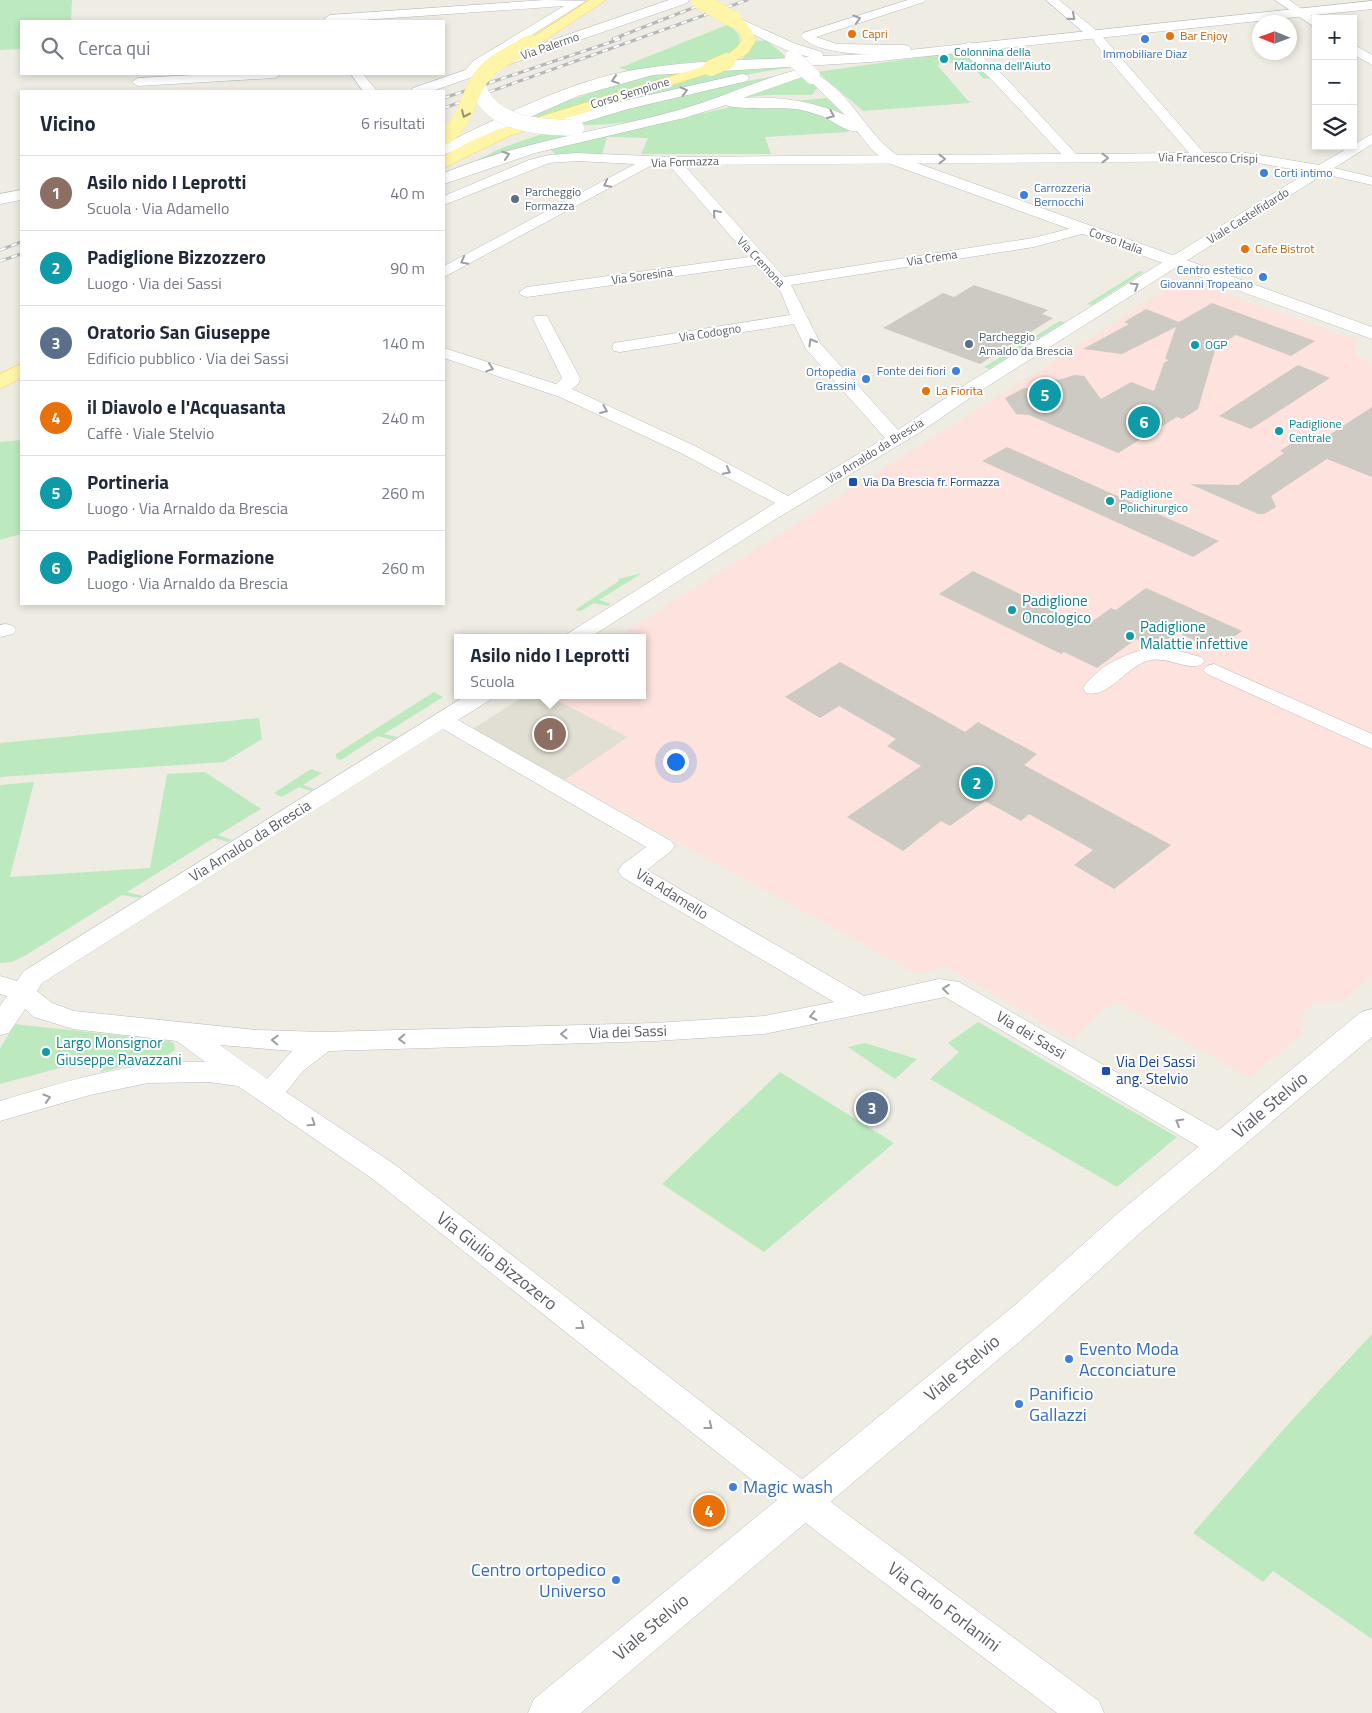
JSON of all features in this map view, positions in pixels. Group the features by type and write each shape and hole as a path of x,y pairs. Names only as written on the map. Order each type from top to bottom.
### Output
{"main road":[{"path":"445,136 465,118 473,79 599,0"},
{"name":"Via Palermo","path":"423,90 473,79 682,0"},
{"name":"Corso Sempione","path":"445,164 473,147 504,133 711,68 727,61 743,50 749,40 745,30 734,20 699,0"},
{"path":"734,20 806,53 825,56 1097,37 1372,6"},
{"path":"771,37 858,120 868,137"},
{"path":"698,110 755,86 789,75 921,56 968,46"},
{"path":"445,150 536,108 643,72 686,67 864,58 968,46"},
{"path":"445,165 509,140 615,108 716,83 826,65 921,56"},
{"path":"473,79 482,100 500,113 536,124 576,128 659,120"},
{"path":"445,179 520,151 758,97 811,97 827,89"},
{"path":"732,103 766,102 803,105 836,116 868,137"},
{"name":"Corso Italia","path":"868,137 882,153 894,160 1372,333"},
{"path":"0,199 20,195"},
{"path":"0,382 20,371"},
{"name":"Viale Stelvio","path":"550,1713 1027,1315 1129,1223 1372,1020"}],"street":[{"path":"473,79 477,64 581,0"},
{"path":"324,6 330,20 581,0"},
{"path":"905,50 836,47 816,43 807,36 920,0"},
{"path":"1052,0 1097,37 1200,157"},
{"path":"1282,0 1312,21"},
{"path":"968,46 969,51 1000,80 1072,158"},
{"path":"1357,51 1372,61"},
{"path":"138,82 169,85 265,75"},
{"path":"358,75 367,89"},
{"name":"Viale Castelfidardo","path":"1175,262 1372,138"},
{"path":"445,201 526,166 549,159 596,157 650,161"},
{"name":"Via Francesco Crispi","path":"894,160 1260,158 1372,181"},
{"name":"Via Formazza","path":"445,271 650,161 894,160"},
{"name":"Via Cremona","path":"673,161 792,298 812,345 896,439"},
{"name":"Via Crema","path":"779,282 1034,242 1084,229"},
{"name":"Via Soresina","path":"526,292 758,260"},
{"name":"Via Arnaldo da Brescia","path":"580,634 922,423 959,397 1175,262"},
{"name":"Via Codogno","path":"620,347 799,318"},
{"path":"541,319 571,378 570,383 559,390"},
{"path":"445,353 559,390 682,447 790,504"},
{"path":"875,417 914,420 922,423"},
{"path":"1094,688 1124,663 1144,654 1168,653 1194,661"},
{"path":"1214,670 1372,742"},
{"name":"Via Arnaldo da Brescia","path":"11,988 38,974 476,699"},
{"name":"Via Adamello","path":"443,720 663,846 630,871 861,1006"},
{"path":"0,1026 11,988"},
{"name":"Via dei Sassi","path":"11,988 56,1016 101,1024 257,1040 324,1042 655,1032 764,1025 939,988 957,991 1221,1146"},
{"path":"0,1111 137,1074 162,1065 179,1056 184,1049 183,1032"},
{"name":"Via Giulio Bizzozero","path":"183,1032 245,1078 384,1172 803,1500"},
{"path":"271,1096 288,1068 324,1042"},
{"path":"137,1074 183,1070 220,1073 245,1078"},
{"name":"Via Carlo Forlanini","path":"803,1500 1086,1713"}],"shaded area":[{"path":"1184,279 1357,340 1354,346 1355,354 1372,365 1372,975 1342,1002 1315,1001 1302,1014 1301,1034 1249,1078 1120,1003 1104,1008 1073,1040 945,966 917,974 565,780 628,737 555,699 646,699 646,634 622,634"},
{"path":"520,699 555,699 628,737 565,780 471,730"}],"green space":[{"path":"0,0 72,0 71,20 20,20 20,49 0,50"},
{"path":"729,24 739,35 740,44 730,53 715,61 659,66 630,71 619,68"},
{"path":"766,40 790,60 740,62 756,41"},
{"path":"964,51 993,78 984,79 966,60 937,65 970,103 863,111 817,72"},
{"path":"792,65 792,67 727,78 610,104 726,68"},
{"path":"697,71 489,135 555,105 624,82 654,74"},
{"path":"781,75 699,106 666,115 600,125 566,125 708,88"},
{"path":"804,75 818,87 812,95 767,95 742,98"},
{"path":"827,98 846,116 793,101"},
{"path":"739,105 783,106 811,111 838,123 849,132 765,137 771,154 641,154 648,138 607,137 602,154 555,154 549,148"},
{"path":"550,131 587,133 481,163 445,177 499,149"},
{"path":"1140,271 1144,272 1092,305 1087,304"},
{"path":"1060,321 1065,322 989,369 984,367"},
{"path":"20,440 20,534 0,540 0,442"},
{"path":"642,573 599,600 611,604 607,606 594,603 581,611 575,610 619,581 618,579"},
{"path":"434,692 443,697 384,734 398,737 393,740 378,736 341,760 336,758 336,754"},
{"path":"259,718 262,739 224,762 0,777 0,743"},
{"path":"311,769 322,773 303,785 314,789 311,791 299,787 282,797 274,793"},
{"path":"205,772 261,809 218,835 232,840 228,842 214,838 127,892 143,896 139,898 122,895 26,955 12,962 0,963 0,785 34,782 10,877 150,868 167,774"},
{"path":"978,1022 1177,1137 1117,1187 930,1079 959,1052 948,1043"},
{"path":"15,1024 169,1041 174,1043 175,1050 166,1056 101,1072 97,1058 0,1084 0,1048"},
{"path":"865,1043 917,1059 895,1079 848,1047"},
{"path":"780,1072 894,1143 764,1252 662,1184"},
{"path":"1372,1334 1372,1639 1273,1571 1263,1582 1193,1533 1292,1420"}],"building":[{"name":"Parcheggio Arnaldo da Brescia","path":"974,285 1048,310 1042,314 1053,318 980,364 883,328 943,293 954,297"},
{"path":"1212,303 1315,341 1291,356 1236,335 1216,347 1198,409 1182,419 1177,417 1118,453 1029,415 1016,414 1005,398 1024,388 1031,389 1051,378 1058,380 1075,375 1084,376 1101,399 1131,382 1154,391 1164,363 1169,360 1165,359 1176,327 1122,354 1083,349 1129,324 1124,322 1146,309 1179,322"},
{"path":"1298,365 1330,378 1251,429 1219,416"},
{"path":"1372,407 1372,477 1327,459 1271,496 1276,507 1264,514 1258,514 1190,484 1238,485 1284,453 1280,451 1307,433 1323,439"},
{"name":"Padiglione Polichirurgico","path":"1007,447 1219,541 1193,557 982,461"},
{"path":"973,571 1086,626 1111,608 1116,610 1146,588 1242,631 1215,650 1177,632 1160,645 1152,646 1136,639 1097,668 1064,652 1061,654 939,594"},
{"path":"840,662 965,732 978,722 1037,754 1024,765 1171,845 1114,889 1074,865 1093,850 1029,814 1021,821 985,801 950,826 941,821 903,851 847,817 921,766 887,746 896,739 839,706 820,718 785,697"}],"railway":[{"path":"613,39 713,0"},
{"path":"445,108 747,0"},
{"path":"445,98 620,39"},
{"path":"0,250 20,242"},
{"path":"0,261 20,254"}],"place":[{"name":"Capri","path":"852,34"},
{"name":"Bar Enjoy","path":"1170,36"},
{"name":"Immobiliare Diaz","path":"1145,39"},
{"name":"Colonnina della Madonna dell'Aiuto","path":"944,59"},
{"name":"Corti intimo","path":"1264,173"},
{"name":"Carrozzeria Bernocchi","path":"1024,195"},
{"name":"Parcheggio Formazza","path":"515,199"},
{"name":"Cafe Bistrot","path":"1245,249"},
{"name":"Centro estetico Giovanni Tropeano","path":"1263,277"},
{"name":"Parcheggio Arnaldo da Brescia","path":"969,344"},
{"name":"OGP","path":"1195,345"},
{"name":"Fonte dei fiori","path":"956,371"},
{"name":"Ortopedia Grassini","path":"866,379"},
{"name":"La Fiorita","path":"926,391"},
{"name":"Portineria","path":"1045,395"},
{"name":"Padiglione Formazione","path":"1144,422"},
{"name":"Padiglione Centrale","path":"1279,431"},
{"name":"Via Da Brescia fr. Formazza","path":"853,482"},
{"name":"Padiglione Polichirurgico","path":"1110,501"},
{"name":"Padiglione Oncologico","path":"1012,610"},
{"name":"Padiglione Malattie infettive","path":"1130,636"},
{"name":"Asilo nido I Leprotti","path":"550,734"},
{"name":"Padiglione Bizzozzero","path":"977,783"},
{"name":"Largo Monsignor Giuseppe Ravazzani","path":"46,1052"},
{"name":"Via Dei Sassi ang. Stelvio","path":"1106,1071"},
{"name":"Oratorio San Giuseppe","path":"872,1108"},
{"name":"Evento Moda Acconciature","path":"1069,1359"},
{"name":"Panificio Gallazzi","path":"1019,1404"},
{"name":"Magic wash","path":"733,1487"},
{"name":"il Diavolo e l'Acquasanta","path":"709,1511"},
{"name":"Centro ortopedico Universo","path":"616,1580"}]}
